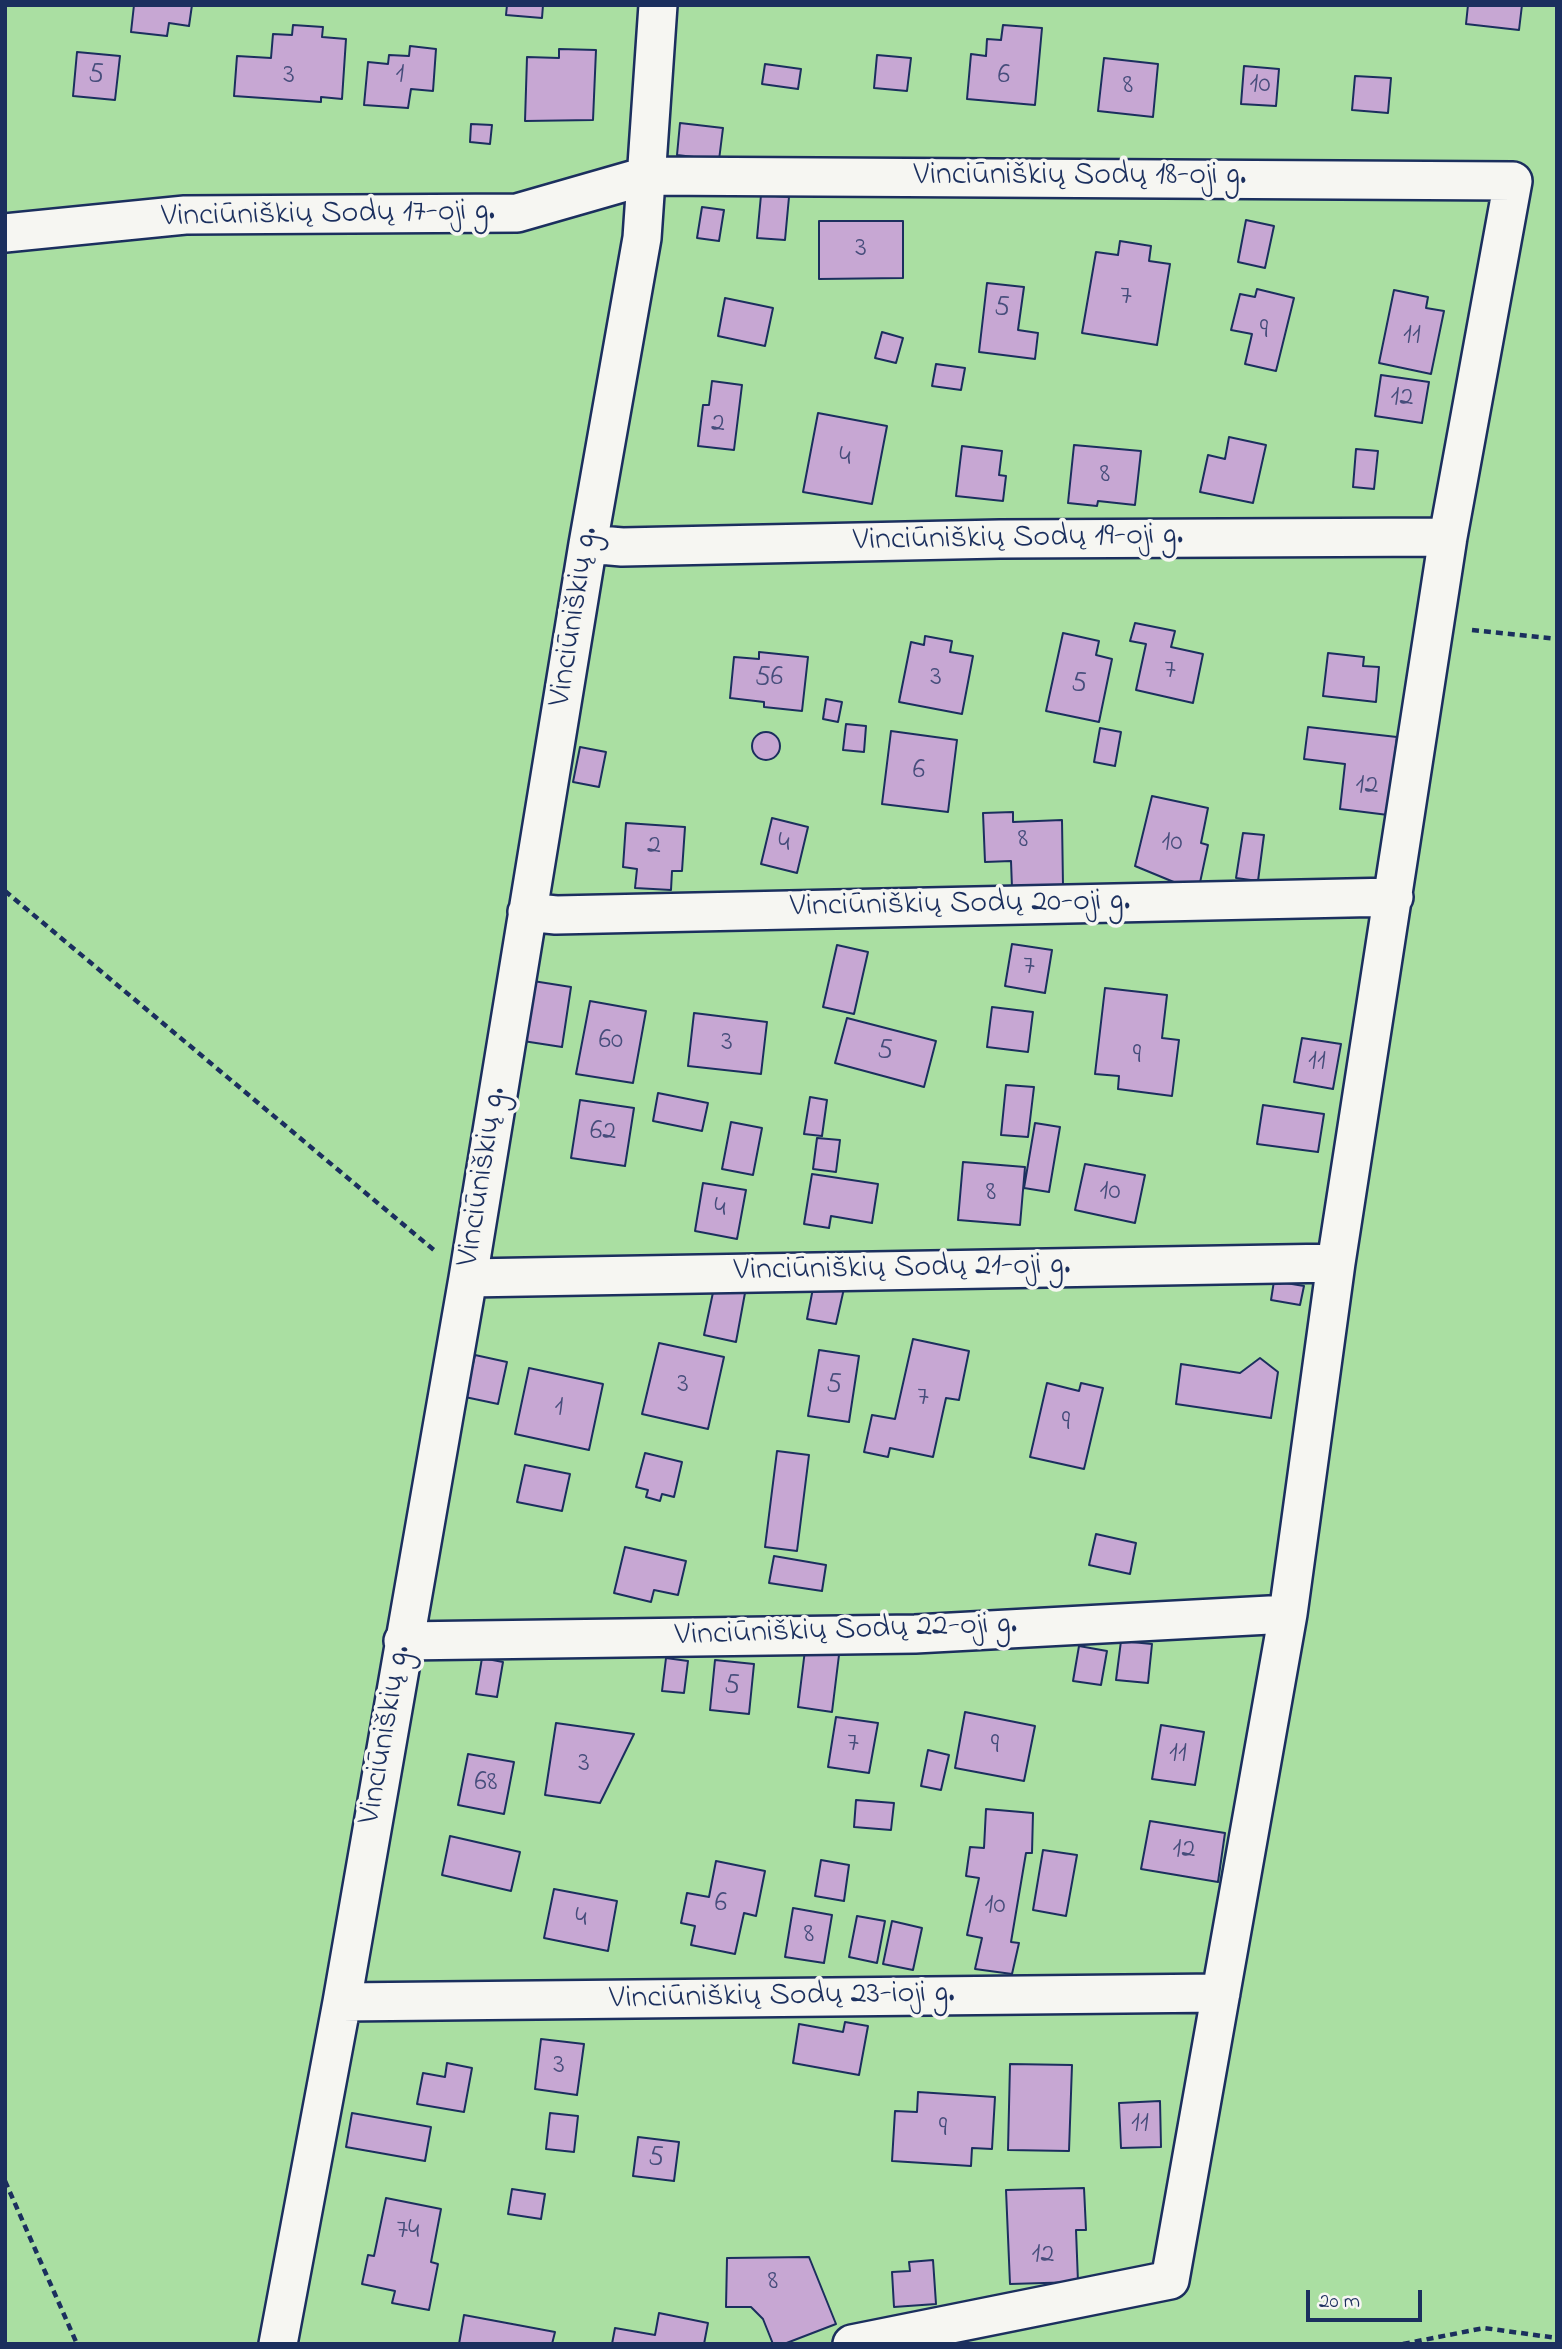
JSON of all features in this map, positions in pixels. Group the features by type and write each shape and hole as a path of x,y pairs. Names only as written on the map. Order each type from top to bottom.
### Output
{"street":[{"name":"Vinciūniškių g.","path":"278,2344 342,2002 468,1278 587,544 642,238 658,5"},
{"name":"Vinciūniškių Sodų 18-oji g.","path":"646,176 1513,181 1448,537"},
{"name":"Vinciūniškių Sodų 17-oji g.","path":"5,233 185,215 517,213 646,176"},
{"name":"Vinciūniškių Sodų 19-oji g.","path":"587,544 622,547 1013,539 1448,537"},
{"path":"852,2344 1170,2280 1288,1614 1336,1263 1448,537"},
{"name":"Vinciūniškių Sodų 20-oji g.","path":"527,912 556,915 1394,897"},
{"name":"Vinciūniškių Sodų 21-oji g.","path":"468,1278 1336,1263"},
{"name":"Vinciūniškių Sodų 22-oji g.","path":"403,1641 915,1634 1288,1614"},
{"name":"Vinciūniškių Sodų 23-ioji g.","path":"342,2002 1221,1993"}],"path":[{"path":"1436,626 1557,639"},
{"path":"5,891 468,1278"},
{"path":"5,2180 77,2344"},
{"path":"1403,2344 1484,2328 1557,2338"}],"green space":[{"path":"5,5 1557,5 1557,2344 5,2344"}],"building":[{"path":"134,5 192,5 189,26 169,23 167,36 131,32"},
{"path":"507,5 543,5 542,18 506,15"},
{"path":"1468,5 1522,5 1519,30 1466,24"},
{"path":"293,25 323,27 322,37 346,39 342,99 321,97 321,102 234,96 237,56 271,58 273,34 292,35"},
{"path":"1003,25 1042,28 1035,105 967,99 971,54 986,56 987,39 1001,40"},
{"path":"410,46 436,49 433,91 411,89 408,108 364,105 368,62 388,64 389,55 409,56"},
{"path":"559,49 596,50 593,120 525,121 527,57 559,58"},
{"path":"77,52 120,56 115,100 73,96"},
{"path":"877,55 911,58 907,91 874,88"},
{"path":"1104,58 1158,64 1153,117 1098,111"},
{"path":"765,64 801,69 798,89 762,84"},
{"path":"1244,66 1279,69 1276,106 1241,104"},
{"path":"1355,76 1391,78 1388,113 1352,110"},
{"path":"680,123 723,128 719,160 677,155"},
{"path":"471,124 492,125 490,144 470,142"},
{"path":"761,195 789,197 785,240 757,238"},
{"path":"702,207 724,210 719,241 697,238"},
{"path":"1246,220 1274,226 1265,268 1238,262"},
{"path":"819,221 903,221 903,278 819,279"},
{"path":"1120,241 1151,246 1149,261 1170,264 1157,345 1082,333 1096,252 1118,255"},
{"path":"987,283 1024,287 1018,330 1038,333 1035,359 979,352"},
{"path":"1257,289 1294,298 1276,371 1245,364 1252,334 1231,330 1240,294 1255,297"},
{"path":"1394,290 1428,297 1426,308 1444,311 1431,374 1379,363"},
{"path":"725,298 773,308 765,346 718,336"},
{"path":"882,332 903,338 896,363 875,358"},
{"path":"936,364 965,368 961,390 932,386"},
{"path":"1381,375 1429,382 1422,423 1375,416"},
{"path":"712,381 742,385 734,450 698,446 703,405 709,405"},
{"path":"818,413 887,426 872,504 803,492"},
{"path":"1229,437 1266,445 1253,503 1200,492 1208,455 1225,459"},
{"path":"1074,445 1141,451 1135,505 1098,501 1097,506 1068,503"},
{"path":"962,446 1002,451 999,475 1006,476 1003,501 956,496"},
{"path":"1356,449 1378,451 1374,489 1353,487"},
{"path":"1135,623 1175,631 1171,647 1203,654 1193,703 1136,690 1146,644 1130,641"},
{"path":"1063,633 1099,641 1096,655 1112,659 1099,722 1046,711"},
{"path":"925,636 952,641 950,652 973,656 962,714 899,702 911,642 924,645"},
{"path":"759,652 808,657 802,711 764,707 764,702 730,698 734,657 759,659"},
{"path":"1328,653 1364,657 1363,666 1379,667 1376,702 1323,696"},
{"path":"826,699 842,702 838,722 823,719"},
{"path":"846,724 866,726 864,752 843,750"},
{"path":"1308,727 1397,737 1388,815 1340,809 1345,764 1304,759"},
{"path":"1100,728 1121,732 1115,766 1094,762"},
{"path":"891,731 957,740 948,812 882,804"},
{"path":"766,732 776,736 780,746 776,756 766,760 756,756 752,746 756,736"},
{"path":"580,747 606,752 599,787 573,782"},
{"path":"1152,796 1208,808 1201,843 1208,845 1198,892 1135,866"},
{"path":"1013,812 1013,822 1062,820 1063,886 1012,888 1011,861 985,862 983,813"},
{"path":"772,818 808,827 797,873 761,864"},
{"path":"626,823 685,827 682,871 672,871 671,890 635,888 637,869 623,867"},
{"path":"1243,833 1264,835 1258,881 1236,878"},
{"path":"1012,944 1052,950 1045,993 1005,986"},
{"path":"837,945 868,952 854,1014 823,1007"},
{"path":"533,981 571,987 562,1047 523,1041"},
{"path":"1105,988 1167,995 1162,1038 1179,1040 1172,1096 1118,1089 1119,1076 1095,1074"},
{"path":"590,1001 646,1011 633,1083 576,1074"},
{"path":"992,1007 1033,1012 1028,1052 987,1047"},
{"path":"694,1013 767,1022 761,1074 688,1066"},
{"path":"847,1018 936,1041 924,1087 835,1063"},
{"path":"1302,1038 1341,1044 1333,1089 1294,1082"},
{"path":"1006,1085 1034,1087 1028,1137 1001,1135"},
{"path":"658,1093 708,1103 702,1131 653,1121"},
{"path":"810,1097 827,1100 822,1136 804,1134"},
{"path":"580,1100 634,1108 625,1166 571,1158"},
{"path":"1263,1105 1324,1114 1318,1152 1257,1144"},
{"path":"731,1122 762,1128 753,1175 722,1169"},
{"path":"1035,1123 1060,1127 1049,1192 1024,1188"},
{"path":"817,1138 840,1140 836,1172 813,1169"},
{"path":"963,1162 1025,1167 1020,1225 958,1220"},
{"path":"1085,1164 1145,1175 1135,1223 1075,1210"},
{"path":"812,1174 878,1184 872,1223 831,1216 829,1228 804,1224"},
{"path":"703,1183 746,1190 737,1239 695,1231"},
{"path":"815,1278 845,1284 836,1324 807,1319"},
{"path":"1274,1281 1304,1286 1300,1305 1271,1300"},
{"path":"747,1282 736,1342 704,1335 715,1283"},
{"path":"913,1339 969,1351 959,1400 946,1398 933,1457 890,1448 888,1457 864,1452 872,1415 895,1419"},
{"path":"659,1343 724,1357 708,1429 642,1414"},
{"path":"819,1350 859,1356 849,1422 808,1416"},
{"path":"475,1355 507,1362 498,1404 465,1397"},
{"path":"1260,1358 1278,1372 1271,1418 1176,1404 1181,1364 1240,1373"},
{"path":"529,1368 603,1384 589,1450 515,1434"},
{"path":"1047,1383 1079,1391 1081,1383 1103,1388 1084,1469 1030,1457"},
{"path":"777,1451 809,1455 797,1551 765,1547"},
{"path":"645,1453 682,1462 674,1497 662,1494 660,1501 646,1497 648,1490 636,1487"},
{"path":"525,1465 570,1474 562,1511 517,1502"},
{"path":"1096,1534 1136,1543 1130,1574 1089,1565"},
{"path":"625,1547 686,1561 678,1595 654,1590 651,1602 614,1593"},
{"path":"774,1556 826,1565 822,1591 769,1583"},
{"path":"1121,1641 1152,1644 1148,1683 1116,1680"},
{"path":"1079,1646 1107,1651 1101,1685 1073,1681"},
{"path":"805,1650 839,1655 832,1712 798,1707"},
{"path":"482,1658 503,1662 497,1697 476,1694"},
{"path":"666,1658 688,1661 684,1693 662,1691"},
{"path":"715,1660 754,1664 749,1714 710,1710"},
{"path":"965,1712 1035,1726 1024,1781 955,1768"},
{"path":"836,1717 878,1723 869,1773 828,1767"},
{"path":"556,1723 634,1734 600,1803 545,1795"},
{"path":"1161,1725 1204,1732 1195,1785 1152,1779"},
{"path":"928,1750 949,1755 941,1790 921,1786"},
{"path":"468,1754 514,1762 504,1814 458,1805"},
{"path":"856,1800 894,1803 891,1830 854,1827"},
{"path":"986,1809 1033,1813 1032,1853 1026,1853 1011,1942 1019,1943 1012,1974 975,1969 982,1938 967,1935 979,1878 966,1876 970,1847 984,1848"},
{"path":"1150,1821 1225,1833 1218,1882 1141,1869"},
{"path":"450,1836 520,1852 511,1891 442,1875"},
{"path":"1043,1850 1077,1855 1066,1916 1033,1910"},
{"path":"821,1860 849,1865 844,1901 815,1896"},
{"path":"716,1861 765,1871 756,1916 744,1913 735,1954 691,1945 695,1926 681,1923 687,1893 709,1897"},
{"path":"554,1889 617,1901 608,1951 544,1938"},
{"path":"793,1908 832,1915 824,1963 785,1957"},
{"path":"857,1916 885,1921 877,1963 849,1957"},
{"path":"892,1921 922,1928 913,1970 883,1964"},
{"path":"845,2022 868,2026 859,2075 793,2063 799,2024 843,2032"},
{"path":"541,2039 584,2044 577,2095 535,2089"},
{"path":"447,2063 472,2068 464,2112 417,2104 423,2073 445,2077"},
{"path":"1010,2064 1072,2065 1069,2151 1008,2150"},
{"path":"918,2092 995,2097 992,2149 972,2148 971,2166 892,2161 895,2111 917,2112"},
{"path":"1160,2101 1161,2147 1121,2148 1119,2103"},
{"path":"352,2113 431,2127 425,2161 346,2147"},
{"path":"550,2113 578,2116 574,2152 546,2149"},
{"path":"638,2137 679,2142 674,2181 633,2176"},
{"path":"1084,2188 1086,2230 1076,2230 1078,2282 1010,2284 1006,2190"},
{"path":"512,2189 545,2194 541,2219 508,2214"},
{"path":"386,2198 441,2209 431,2262 438,2264 429,2310 392,2303 395,2291 362,2284 368,2255 374,2256"},
{"path":"809,2257 836,2324 784,2344 773,2344 763,2319 751,2307 726,2307 727,2258"},
{"path":"933,2260 936,2304 894,2307 892,2272 910,2271 909,2262"},
{"path":"659,2313 708,2323 704,2344 612,2344 615,2328 655,2335"},
{"path":"464,2315 555,2332 552,2344 459,2344"}]}
